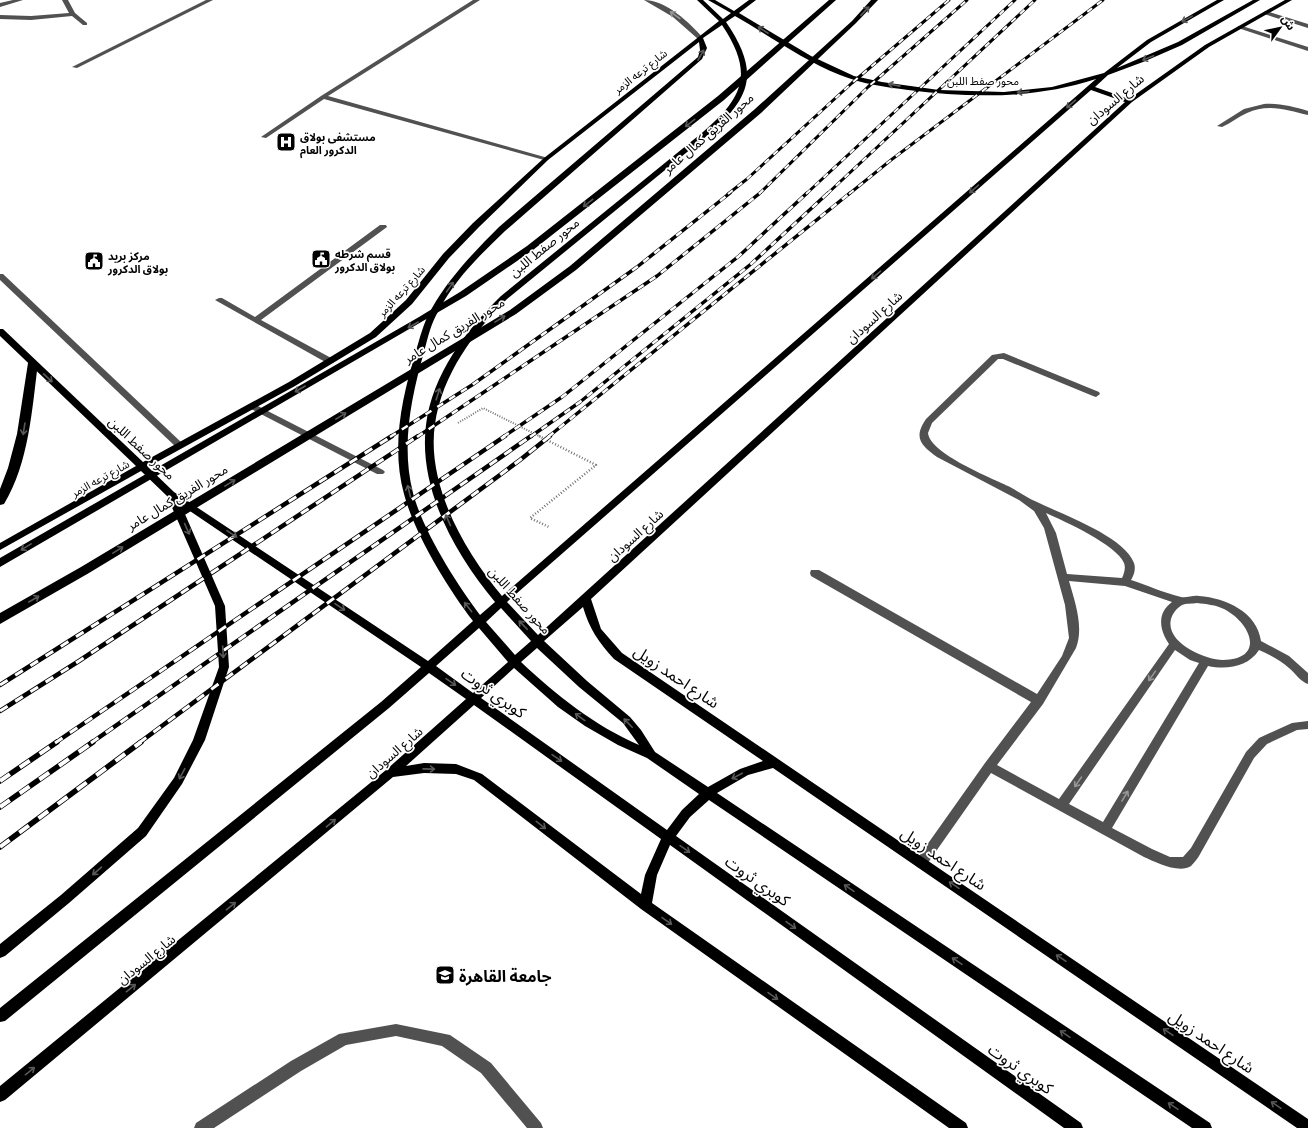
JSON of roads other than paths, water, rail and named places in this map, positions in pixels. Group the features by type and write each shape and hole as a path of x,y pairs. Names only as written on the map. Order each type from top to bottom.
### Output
{"highway":[{"name":"محور الفريق كمال عامر","path":"0,563 422,319 504,267 721,98 833,0"},
{"name":"محور الفريق كمال عامر","path":"0,619 85,570 513,312 573,268 758,110 854,22 875,0"},
{"path":"0,502 10,482 20,447 33,363"}],"main road":[{"name":"محور صفط اللبن","path":"651,755 631,725 585,686 522,624 489,589 470,562 454,534 444,512 436,487 430,453 430,431 434,408 447,371 476,328 496,306 526,278 708,131 736,103 746,72 732,36 717,15 700,0"},
{"name":"محور صفط اللبن","path":"711,0 823,65 845,75 902,87 956,92 994,93 1052,89 1097,77 1153,56 1188,39 1257,0"},
{"name":"شارع ترعه الزمر","path":"0,547 180,445 292,384 373,334 391,320 409,302 446,256 476,225 546,159 700,38 753,0"},
{"name":"شارع السودان","path":"0,1016 385,705 579,533 1090,88 1139,48 1186,19 1221,0"},
{"name":"شارع السودان","path":"0,1095 390,773 586,598 1130,101 1208,46 1289,0"},
{"path":"700,38 704,44 704,51 700,58 502,229 472,259 449,287 428,324 412,379 405,412 404,454 409,493 429,541 464,601 495,642 535,683 595,727 618,741 651,755 1205,1128"},
{"path":"1090,88 1130,101"},
{"name":"محور صفط اللبن","path":"0,331 172,494 419,660"},
{"path":"0,952 65,899 142,832 178,781 200,740 224,667 220,606 172,494"},
{"name":"شارع احمد زويل","path":"586,598 592,622 602,640 618,656 1308,1127"},
{"name":"كوبري ثروت","path":"419,660 1076,1128"},
{"path":"645,905 653,869 661,848 677,824 696,803 719,785 745,772 774,763"},
{"path":"390,773 424,768 456,769 478,777 645,905 962,1128"}],"street":[{"path":"0,5 20,0"},
{"path":"65,0 73,14 85,24"},
{"path":"75,68 210,0"},
{"path":"264,137 323,97 477,0"},
{"path":"647,0 661,6 677,16 700,38"},
{"path":"1266,13 1308,26"},
{"path":"0,17 31,18 73,14"},
{"path":"1240,27 1308,49"},
{"path":"323,97 546,159"},
{"path":"1220,126 1249,109 1266,105 1289,107 1308,113"},
{"path":"256,320 382,227"},
{"path":"0,276 180,445"},
{"path":"219,300 330,361"},
{"path":"1096,394 1004,356 995,357 929,421 923,429 924,439 929,447 942,457 1017,494 1032,504 1050,511 1114,546 1125,554 1130,563 1130,570 1125,582"},
{"path":"252,406 380,472"},
{"path":"921,863 990,766 1038,702 1068,656 1074,639 1073,620 1050,532 1044,517 1032,504"},
{"path":"815,573 1038,702"},
{"path":"1062,577 1125,582 1182,601"},
{"path":"1197,599 1215,601 1232,608 1246,619 1255,631 1257,644 1251,655 1240,662 1224,665 1205,662 1188,654 1174,644 1166,631 1165,618 1171,608 1182,601 1197,599"},
{"path":"1061,806 1174,644"},
{"path":"1257,644 1290,662 1308,680"},
{"path":"1105,829 1205,662"},
{"path":"990,766 1061,806 1169,862 1186,862 1195,852 1250,755 1263,741 1291,729 1308,725"},
{"path":"201,1128 296,1066 344,1039 396,1030 445,1040 486,1068 536,1128"}],"railway":[{"path":"728,194 747,179 852,83 949,0"},
{"path":"759,194 868,87 967,0"},
{"path":"806,194 1015,0"},
{"path":"827,194 1035,0"},
{"path":"849,194 891,160 1103,0"},
{"path":"390,437 472,385 637,267 730,193"},
{"path":"417,437 657,276 760,193"},
{"path":"503,437 562,397 739,256 807,193"},
{"path":"530,437 580,402 751,264 828,193"},
{"path":"548,437 850,193"},
{"path":"0,685 392,436"},
{"path":"0,711 79,661 418,436"},
{"path":"55,743 505,436"},
{"path":"91,743 531,436"},
{"path":"139,743 520,460 550,436"},
{"path":"0,781 57,742"},
{"path":"0,807 93,742"},
{"path":"0,847 141,742"}],"place":[{"name":"مستشفى بولاق الدكرور العام","path":"286,142"},
{"name":"قسم شرطه بولاق الدكرور","path":"321,259"},
{"name":"مركز بريد بولاق الدكرور","path":"94,261"},
{"name":"جامعة القاهرة","path":"445,975"}]}
